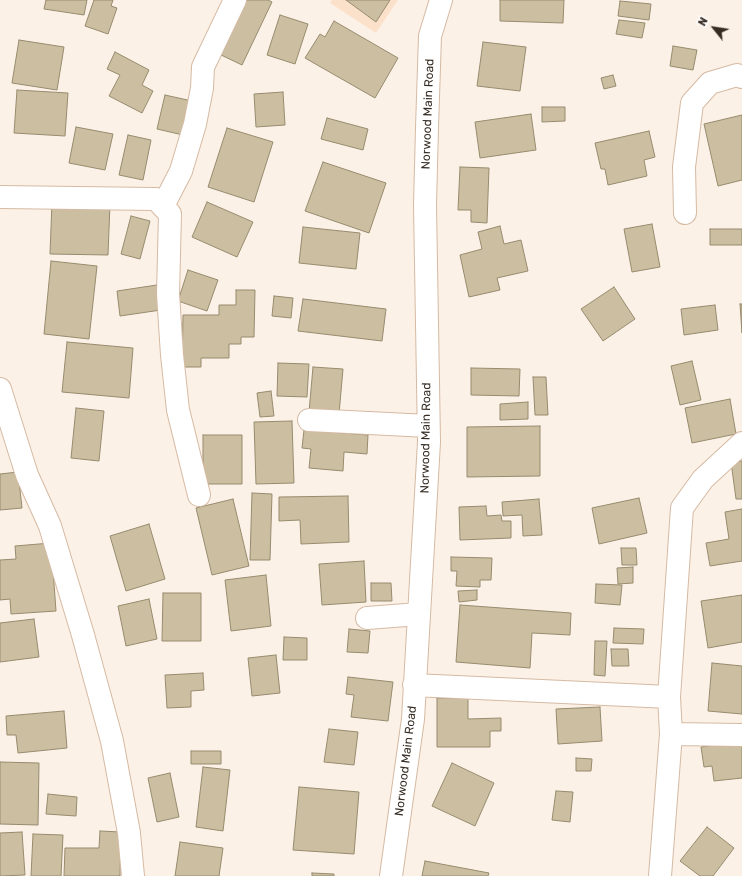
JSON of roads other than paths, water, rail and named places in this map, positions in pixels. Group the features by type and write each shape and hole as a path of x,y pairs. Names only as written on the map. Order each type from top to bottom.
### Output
{"street":[{"path":"163,206 181,171 195,124 202,88 203,68 235,0"},
{"name":"Norwood Main Road","path":"391,876 412,719 419,614 428,426 425,205 430,36 441,0"},
{"path":"685,213 684,167 692,103 710,83 737,75 742,77"},
{"path":"0,197 156,199 170,214 168,294 178,410 199,495"},
{"path":"0,389 27,475 50,526 83,635 112,741 129,833 133,876"},
{"path":"309,420 428,426"},
{"path":"660,876 671,734 669,697 682,508 703,479 742,443"},
{"path":"366,618 419,614"},
{"path":"414,685 669,697"},
{"path":"671,734 742,735"}]}
